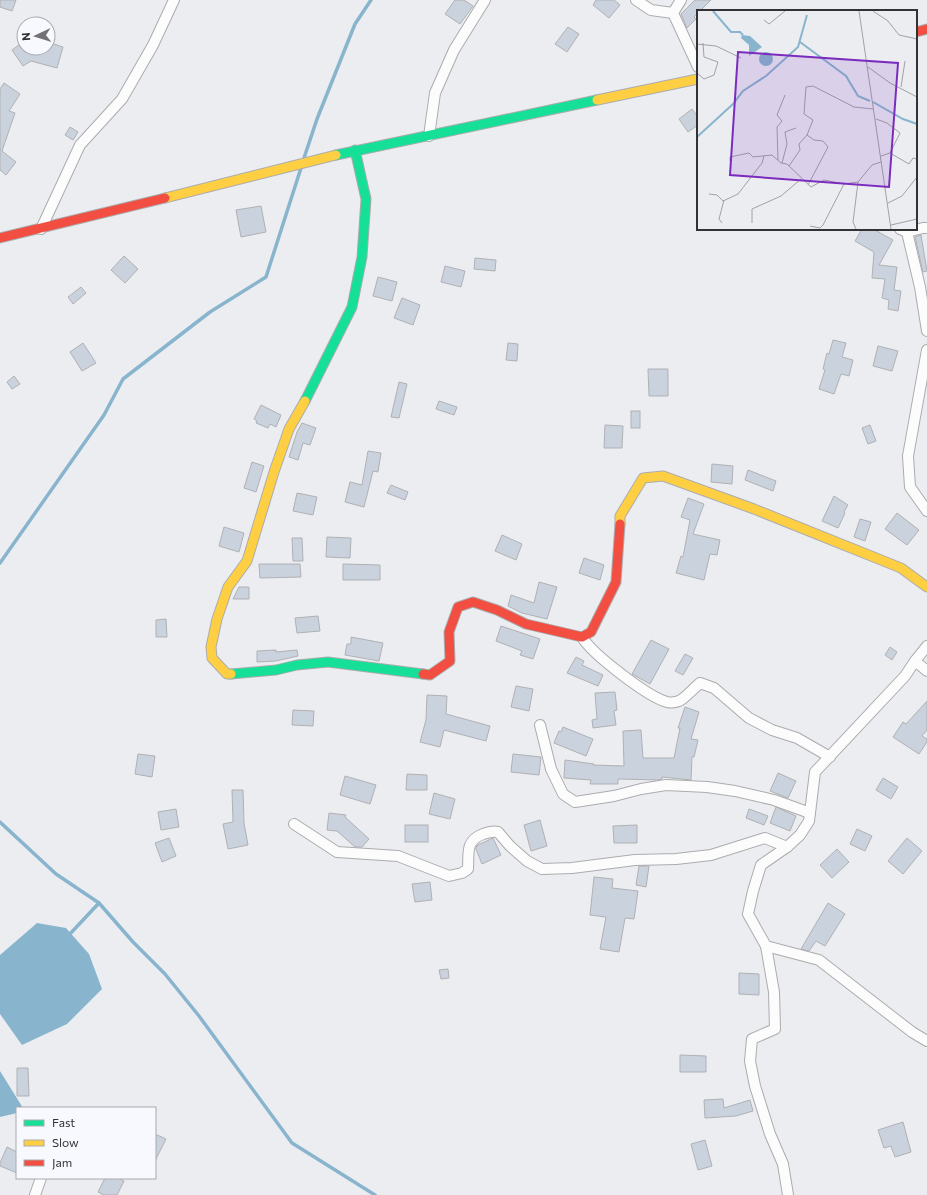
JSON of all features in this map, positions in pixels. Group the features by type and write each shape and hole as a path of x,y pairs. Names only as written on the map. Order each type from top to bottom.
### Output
{"street":[{"path":"41,229 80,145 122,99 153,45 174,0"},
{"path":"429,136 436,94 454,50 485,0"},
{"path":"636,0 651,10 673,13"},
{"path":"673,13 681,0"},
{"path":"673,13 697,65"},
{"path":"917,32 927,29"},
{"path":"0,238 355,150 429,136 697,79"},
{"path":"355,150 366,199 362,257 352,307 315,382 289,429 274,472 247,561 228,587 217,618 211,647 212,658 227,674 276,670 298,665 328,662 430,675 450,661 449,632 458,607 473,602 497,610 526,624 582,637 600,657 629,680 653,696 668,702 680,701 700,683 714,688 749,718 772,730 797,738 830,757"},
{"path":"917,229 927,228"},
{"path":"904,231 920,287 927,331"},
{"path":"927,350 908,456 910,486 927,511"},
{"path":"582,637 591,632 616,582 620,516 643,478 663,476 754,509 901,568 927,587"},
{"path":"788,1195 783,1164 770,1134 755,1086 750,1061 752,1038 775,1029 774,992 766,946 748,914 753,891 762,865 787,847 800,835 809,821 815,772 906,676 915,661 927,646"},
{"path":"915,661 927,671"},
{"path":"540,725 551,769 563,794 575,802 614,796 641,789 666,786 700,787 735,791 774,800 810,813"},
{"path":"294,824 337,852 398,856 450,876 462,873 468,869 470,844 475,837 492,831 498,832 510,846 527,861 542,868 572,868 635,860 676,859 711,854 764,838 787,847"},
{"path":"766,946 818,960 912,1032 927,1041"},
{"path":"35,1195 40,1179"}],"water":[{"path":"37,923 66,928 89,954 102,989 67,1024 22,1045 0,1014 0,955"},
{"path":"0,1071 22,1107 16,1107 16,1113 0,1117"}],"building":[{"path":"0,0 16,0 12,11 0,7"},
{"path":"455,0 464,0 473,6 460,24 445,14"},
{"path":"596,0 614,0 620,5 609,18 593,5"},
{"path":"695,0 711,0 701,10 697,10 697,14 694,17 696,19 687,28 681,14"},
{"path":"568,27 579,34 567,52 555,44"},
{"path":"56,45 63,47 57,68 31,61 23,66 16,56 56,56"},
{"path":"16,47 16,56 12,50"},
{"path":"4,83 20,94 9,111 15,113 2,151 16,162 6,175 0,170 0,89"},
{"path":"692,109 697,116 697,126 688,132 679,119"},
{"path":"70,127 78,132 73,140 65,135"},
{"path":"261,206 266,232 241,237 236,210"},
{"path":"861,230 875,230 893,240 879,265 897,267 894,290 901,291 898,311 888,309 889,300 882,298 885,279 872,278 874,252 855,241"},
{"path":"921,235 927,271 923,272 915,237"},
{"path":"124,256 138,269 125,283 111,270"},
{"path":"475,258 496,260 495,271 474,269"},
{"path":"445,266 465,271 461,287 441,282"},
{"path":"378,277 397,282 392,301 373,296"},
{"path":"81,287 86,293 73,304 68,297"},
{"path":"402,298 420,305 413,325 394,318"},
{"path":"833,340 846,343 842,357 853,360 849,376 841,374 834,394 819,389 825,370 823,369 827,353 829,354"},
{"path":"83,343 96,363 82,371 70,352"},
{"path":"508,343 518,344 517,361 506,360"},
{"path":"878,346 898,351 892,371 873,366"},
{"path":"648,369 668,369 668,396 649,396"},
{"path":"14,376 20,384 12,389 7,382"},
{"path":"399,382 407,384 399,418 391,417"},
{"path":"439,401 457,407 454,415 436,409"},
{"path":"261,405 281,415 276,427 270,424 268,428 256,423 257,421 254,419"},
{"path":"631,411 640,411 640,428 631,428"},
{"path":"302,423 316,428 310,445 303,443 298,460 289,457 297,432"},
{"path":"605,425 623,426 622,448 604,448"},
{"path":"870,425 876,441 868,444 862,428"},
{"path":"368,451 381,453 378,472 373,471 364,507 345,502 350,482 362,485"},
{"path":"252,462 264,466 256,492 244,488"},
{"path":"712,464 733,466 732,484 711,482"},
{"path":"748,470 776,481 773,491 745,480"},
{"path":"391,485 408,492 405,500 387,493"},
{"path":"297,493 317,497 313,515 293,511"},
{"path":"834,496 848,505 838,528 822,521"},
{"path":"688,498 704,504 693,534 720,540 717,555 710,554 704,580 676,573 681,556 683,557 690,520 681,517"},
{"path":"897,513 919,530 907,545 885,529"},
{"path":"860,519 871,522 865,541 854,537"},
{"path":"224,527 244,533 239,552 219,546"},
{"path":"502,535 522,544 516,560 495,551"},
{"path":"327,537 351,538 350,558 326,557"},
{"path":"292,538 302,538 303,561 293,561"},
{"path":"584,558 604,565 600,580 579,573"},
{"path":"259,564 300,564 301,577 260,578"},
{"path":"343,564 380,565 380,580 343,580"},
{"path":"539,582 557,587 547,619 522,613 508,606 511,595 534,603"},
{"path":"239,587 249,587 249,599 233,599"},
{"path":"318,616 320,631 297,633 295,618"},
{"path":"166,619 167,637 156,637 156,620"},
{"path":"501,626 540,639 533,659 520,655 522,651 496,641"},
{"path":"351,637 383,643 379,661 345,655 347,644 351,644"},
{"path":"651,640 669,649 650,684 632,674"},
{"path":"890,647 897,652 892,660 885,655"},
{"path":"276,650 276,652 297,650 298,656 276,661 257,662 257,651"},
{"path":"685,654 693,658 683,675 675,671"},
{"path":"576,657 584,661 582,665 603,675 598,686 567,673"},
{"path":"516,686 533,689 529,711 511,707"},
{"path":"615,692 617,710 614,711 616,725 593,728 592,720 597,719 595,693"},
{"path":"427,695 447,696 446,714 490,726 486,741 444,730 440,747 420,742 426,720"},
{"path":"927,701 927,730 922,736 927,739 927,742 919,754 893,737 903,722 906,724"},
{"path":"685,707 699,712 691,739 698,740 694,757 692,757 691,780 662,777 662,779 658,780 618,779 618,784 590,784 591,780 564,778 565,760 594,764 593,765 624,766 623,731 641,730 643,758 674,758 680,728 678,728"},
{"path":"293,710 314,711 313,726 292,725"},
{"path":"563,727 593,739 586,756 554,743 559,731 561,732"},
{"path":"138,754 155,756 152,777 135,774"},
{"path":"513,754 541,757 539,775 511,772"},
{"path":"778,773 796,781 788,798 770,791"},
{"path":"407,774 427,775 427,790 406,790"},
{"path":"345,776 376,785 370,804 340,795"},
{"path":"883,778 898,787 891,799 876,790"},
{"path":"232,790 243,790 244,823 248,845 228,849 223,824 233,822"},
{"path":"434,793 455,799 450,819 429,814"},
{"path":"776,807 796,816 790,831 770,823"},
{"path":"176,809 179,827 161,830 158,812"},
{"path":"749,809 768,816 764,825 746,818"},
{"path":"329,813 346,815 345,817 369,839 362,847 355,847 337,831 327,830"},
{"path":"540,820 547,846 531,851 524,825"},
{"path":"405,825 428,825 428,842 405,842"},
{"path":"637,825 637,843 614,843 613,826"},
{"path":"857,829 872,836 865,851 850,844"},
{"path":"169,838 176,856 162,862 155,843"},
{"path":"493,838 501,855 482,864 476,847"},
{"path":"907,838 922,851 903,874 888,861"},
{"path":"837,849 849,862 832,878 820,865"},
{"path":"639,866 649,866 646,887 636,885"},
{"path":"594,877 613,879 612,888 638,891 634,919 625,918 619,952 600,949 606,917 590,915"},
{"path":"430,882 432,900 415,902 412,884"},
{"path":"828,903 845,914 825,946 816,941 809,951 801,949"},
{"path":"448,969 449,978 441,979 439,970"},
{"path":"739,973 759,974 759,995 739,994"},
{"path":"680,1055 706,1056 706,1072 680,1072"},
{"path":"17,1068 28,1068 29,1096 17,1096"},
{"path":"723,1099 724,1108 750,1100 753,1111 736,1116 705,1118 704,1100"},
{"path":"903,1122 911,1152 895,1157 891,1146 884,1148 878,1130"},
{"path":"156,1134 166,1139 156,1159"},
{"path":"705,1140 712,1166 698,1170 691,1144"},
{"path":"7,1147 16,1152 16,1173 0,1166"},
{"path":"104,1179 120,1179 124,1181 117,1195 104,1195 98,1192"}],"waterway":[{"path":"304,158 317,119 355,24 371,0"},
{"path":"0,563 104,415 123,379 210,312 266,277 301,168"},
{"path":"0,822 56,874 99,903 133,942 165,974 199,1016 292,1143 375,1195"},
{"path":"68,936 99,903"}],"traffic: fast":[{"path":"336,155 597,100"},
{"path":"305,401 352,307 362,257 366,199 355,150"},
{"path":"231,674 276,670 297,665 328,662 423,674"}],"traffic: slow":[{"path":"597,100 697,79"},
{"path":"165,198 336,155"},
{"path":"231,674 227,674 212,658 211,647 217,619 228,587 247,561 274,472 289,429 305,401"},
{"path":"620,524 620,516 643,478 663,476 754,509 901,568 927,587"}],"traffic: jam":[{"path":"917,32 927,29"},
{"path":"0,238 165,198"},
{"path":"423,674 430,675 450,661 449,632 458,607 473,602 497,610 526,624 582,637 591,632 616,582 620,524"}]}
